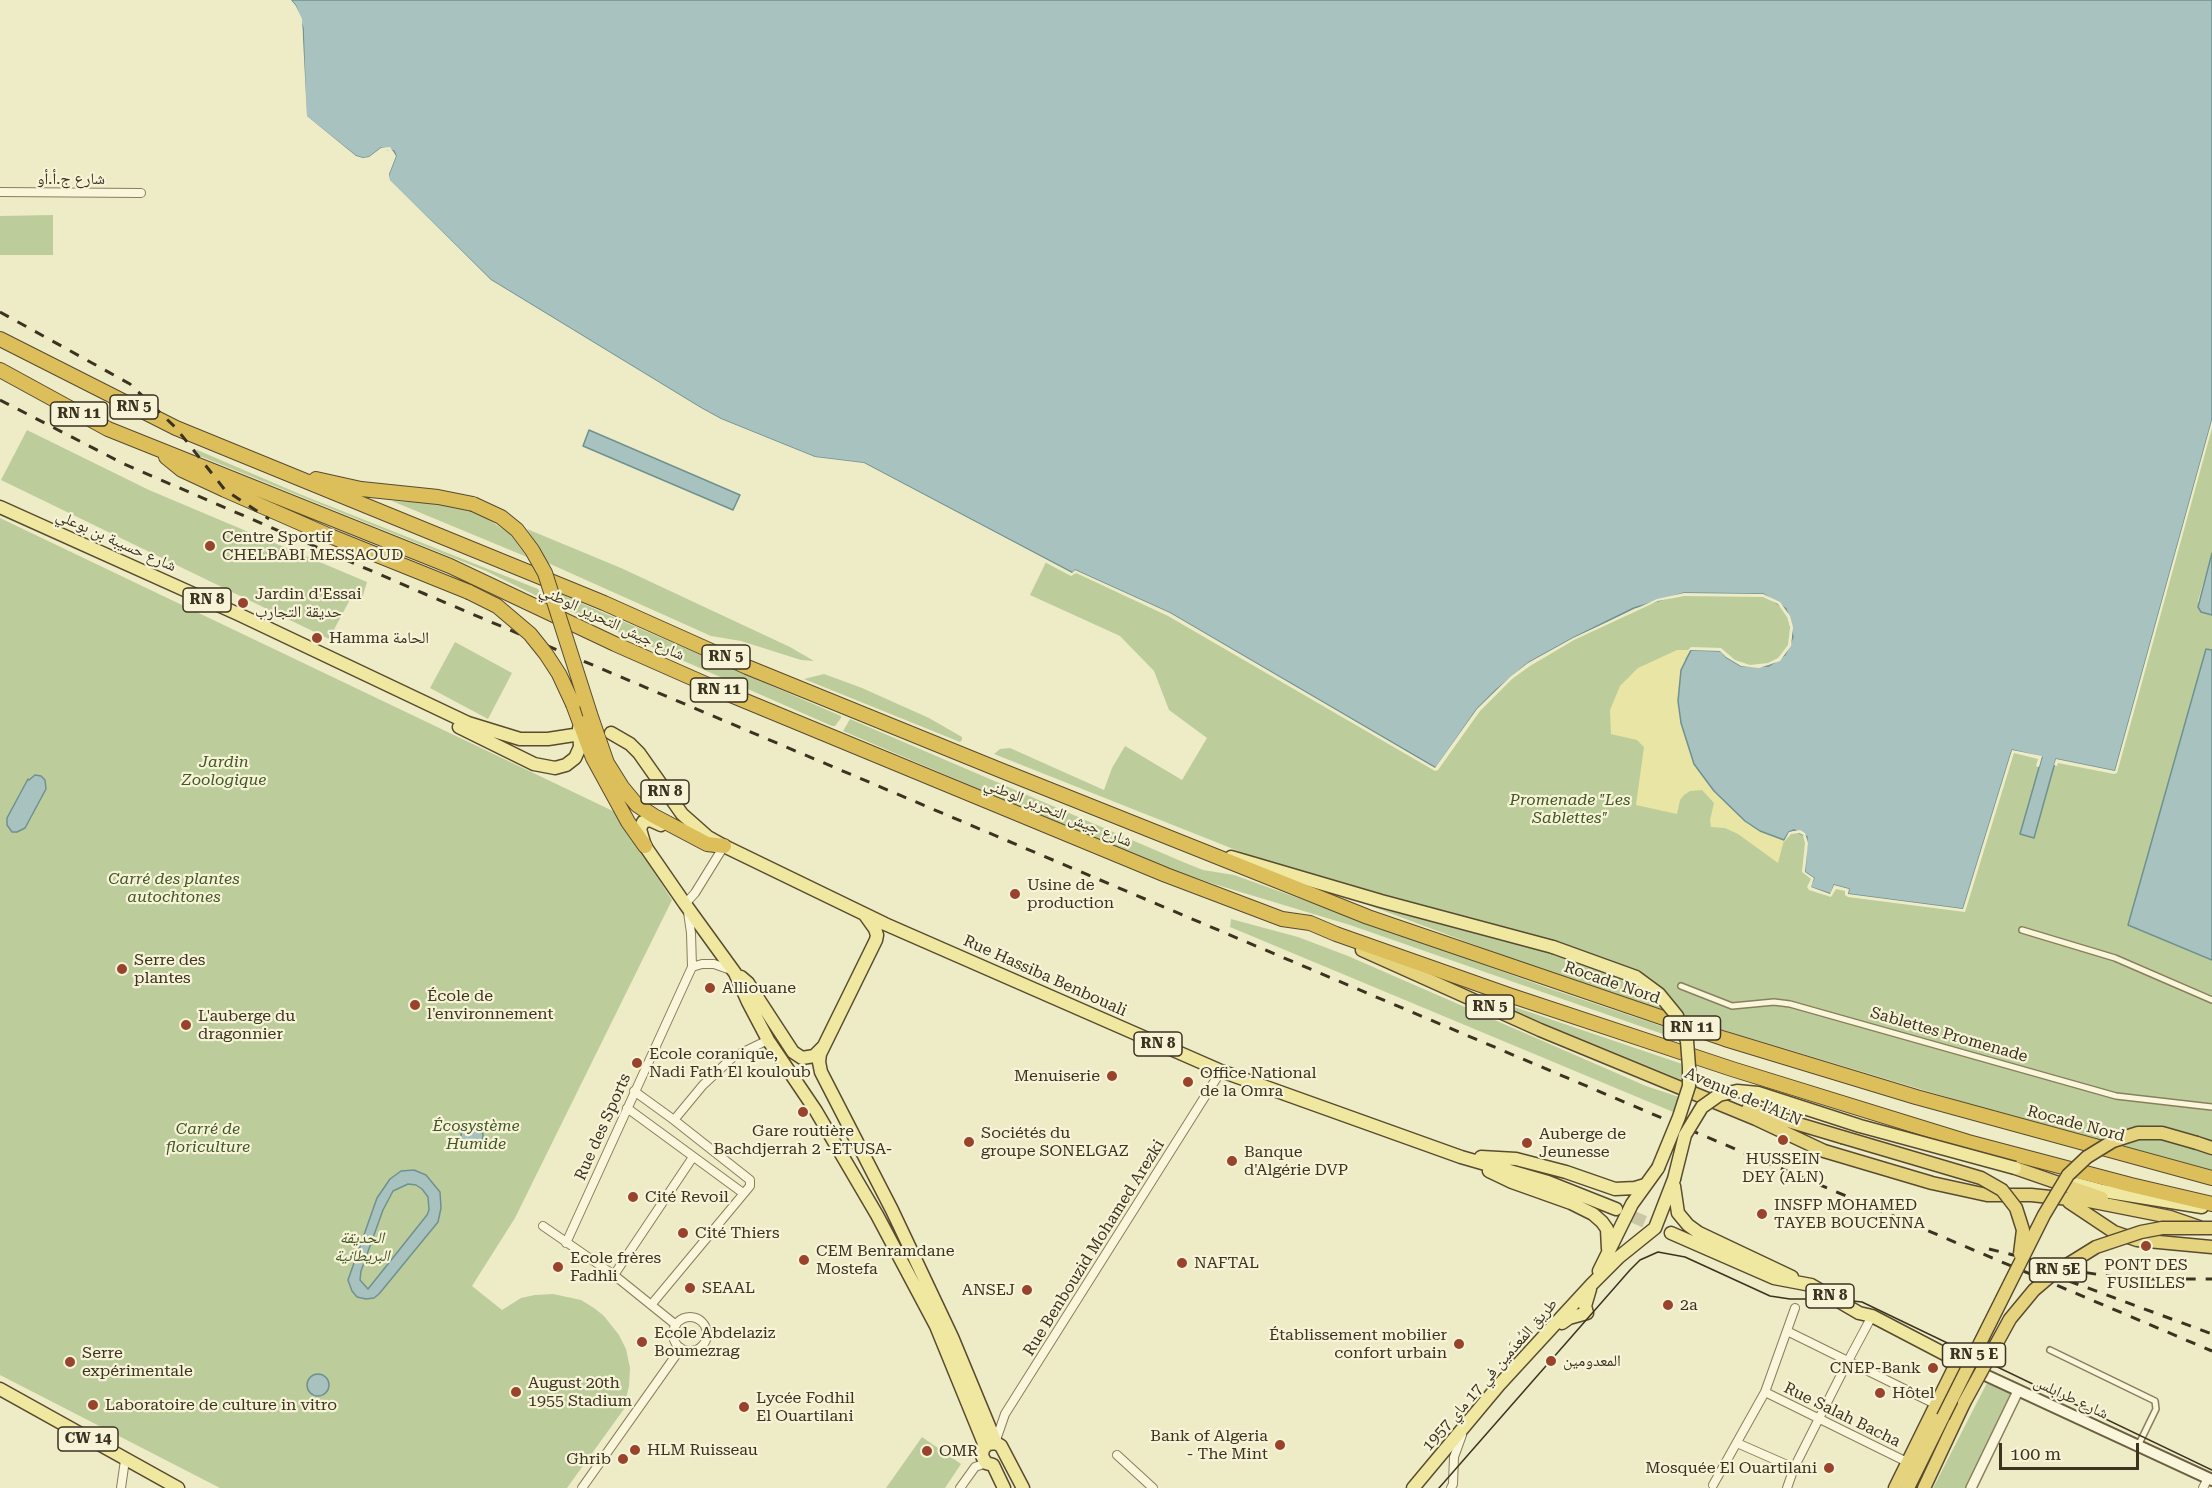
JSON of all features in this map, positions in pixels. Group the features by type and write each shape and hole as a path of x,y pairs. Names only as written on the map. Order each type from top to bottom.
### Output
{"highway":[{"name":"شارع جيش التحرير الوطني","path":"0,339 176,428 604,603 747,666 989,766 1184,843"},
{"name":"شارع جيش التحرير الوطني","path":"0,370 108,429 450,566 615,645 820,733 1155,871 1282,920"},
{"path":"161,451 176,467 225,490 330,536 469,592 497,606 530,634 559,674 593,758 628,822 645,846"},
{"path":"271,468 361,489 438,497 473,504 501,517 517,530 537,557 545,573 600,748 622,787 637,805 670,825 707,844 724,846"},
{"name":"Rocade Nord","path":"1184,843 1368,917 1725,1039 1916,1097 2212,1178"},
{"name":"Avenue de l'ALN","path":"1282,920 1374,954 1581,1047 1698,1095 1824,1151 1869,1166 1987,1195 2031,1195 2089,1202 2170,1217 2212,1230"},
{"name":"RN 11","path":"1282,920 1310,923 1487,987 1732,1070 1968,1142 2212,1207"},
{"name":"RN 5E","path":"1698,1095 1981,1178 2002,1190 2016,1208 2023,1230 2022,1250 2005,1292"},
{"name":"RN 5E","path":"2005,1292 2044,1215 2068,1175 2087,1157 2113,1141 2138,1133 2162,1133 2212,1148"},
{"path":"2015,1168 2121,1204 2170,1217"},
{"path":"2065,1199 2114,1232 2137,1240 2212,1247"},
{"name":"RN 5E","path":"1924,1488 1964,1403 2010,1319 2034,1290 2054,1273 2096,1247 2141,1232 2162,1228 2212,1230"},
{"name":"RN 5 E","path":"1908,1488 2005,1292"},
{"path":"1895,1488 1958,1360"}],"main road":[{"name":"شارع حسيبة بن بوعلي","path":"0,507 238,614 412,698"},
{"path":"412,698 448,722 534,764 555,768 571,762 580,747 580,735 573,704"},
{"path":"412,698 468,723 512,738 538,740 574,735"},
{"name":"RN 8","path":"610,733 630,744 639,753 663,789 688,820 724,846"},
{"path":"670,825 661,825 650,820 643,822 640,829 645,846 735,972 768,1040 816,1111 883,1225 936,1326 992,1443 1003,1449 1004,1455 1023,1488"},
{"path":"1184,843 1381,901 1553,947 1636,977 1659,994 1677,1016 1687,1041 1689,1086 1658,1168 1625,1217 1607,1258 1591,1285"},
{"name":"Rue Hassiba Benbouali","path":"724,846 863,913 1221,1071 1461,1157"},
{"path":"863,913 875,929 876,940 824,1046 819,1062 821,1072 892,1210 952,1337 992,1443"},
{"path":"735,972 748,983 793,1052 802,1058 814,1056 824,1046"},
{"path":"1591,1285 1619,1257 1655,1227 1674,1179 1685,1135 1702,1107 1719,1095 1737,1091 1758,1093 1860,1126 2103,1191 2212,1207"},
{"path":"1461,1157 1516,1159 1566,1172 1615,1189 1646,1185"},
{"path":"1461,1157 1512,1182 1571,1203 1593,1214 1606,1229 1607,1258"},
{"name":"RN 8","path":"1461,1157 1548,1182 1616,1209"},
{"path":"1674,1179 1676,1207 1688,1225 1699,1233 1810,1285"},
{"name":"RN 8","path":"1671,1233 1774,1278 1810,1285 1859,1313 1872,1316 1983,1374"},
{"name":"طريق المُعدَمين في 17 ماي 1957","path":"1413,1488 1591,1285"},
{"name":"شارع طرابلس","path":"1983,1374 2138,1446 2207,1482"},
{"name":"CW 14","path":"0,1389 178,1488"},
{"path":"992,1443 982,1452 1004,1488"},
{"path":"989,1464 1002,1461 1004,1455"}],"street":[{"name":"شارع ج.أ.أو","path":"0,192 141,193"},
{"path":"724,846 686,906 691,933 692,967 714,964 735,972"},
{"path":"2022,930 2115,958 2212,1000"},
{"name":"Rue des Sports","path":"566,1243 692,967"},
{"name":"Sablettes Promenade","path":"1681,986 1732,1006 1774,1002 1790,1004 2116,1095 2212,1107"},
{"path":"674,1120 703,1085 733,1057 768,1040"},
{"name":"Rue Benbouzid Mohamed Arezki","path":"992,1443 1005,1414 1221,1071"},
{"path":"634,1092 674,1120 750,1180 750,1186 651,1305"},
{"path":"627,1108 742,1193"},
{"path":"614,1275 693,1157"},
{"path":"543,1226 614,1275 676,1325"},
{"path":"1713,1485 1764,1392 1796,1308"},
{"path":"1787,1488 1794,1468 1872,1316"},
{"path":"695,1317 703,1322 708,1331 705,1343 701,1348 692,1351 681,1348 674,1339 676,1325 683,1318 695,1317"},
{"path":"1787,1331 1937,1405"},
{"path":"582,1488 681,1348"},
{"path":"2050,1350 2155,1401 2156,1409 2138,1446"},
{"path":"1971,1488 2018,1390"},
{"name":"Rue Salah Bacha","path":"1764,1392 1907,1462"},
{"path":"1450,1488 1453,1484 1454,1457 1469,1422"},
{"path":"1737,1443 1794,1468"},
{"path":"1117,1455 1154,1488"},
{"path":"121,1488 125,1460"},
{"path":"960,1488 975,1467 989,1464"}],"green space":[{"path":"53,215 53,255 0,255 0,216"},
{"name":"Promenade \"Les Sablettes\"","path":"2212,420 2212,553 2198,601 2201,612 2212,615 2212,650 2207,649 2128,925 2212,960 2212,1142 2200,1137 2196,1148 2212,1154 2212,1170 1973,1105 1690,1020 1507,957 1355,900 1482,923 1256,858 994,754 1000,749 1010,748 1104,790 1112,768 1125,746 1182,780 1207,738 1169,710 1154,671 1120,636 1030,595 1047,560 1072,573 1075,570 1496,690 1549,651 1666,595 1754,592 1780,602 1793,627 1789,832 1805,833 1834,885 2012,750 2042,756 2020,834 2034,838 2056,759"},
{"name":"Centre Sportif CHELBABI MESSAOUD","path":"27,430 149,490 367,582 361,602 353,594 329,639 1,480"},
{"path":"195,449 302,495 538,589 543,599 486,571 200,456"},
{"path":"392,501 468,508 510,534 527,557"},
{"path":"0,518 615,812 672,900 515,1218 472,1286 502,1310 521,1298 535,1295 553,1294 581,1300 604,1316 619,1335 626,1349 630,1368 626,1399 629,1402 567,1488 220,1488 0,1375"},
{"path":"527,529 621,568 790,647 814,661 801,660 741,641 711,636 548,563"},
{"path":"558,593 841,716 841,718 835,726 832,726 563,608"},
{"path":"455,642 512,673 488,719 430,688"},
{"path":"824,674 929,718 962,737 962,740 960,742 804,679"},
{"path":"850,719 1203,870 1234,875 1548,988 1676,1031 1680,1040 1350,925 1150,862 843,731"},
{"path":"1231,919 1298,937 1348,956 1646,1086 1682,1098 1678,1114 1230,927"},
{"path":"1485,997 1688,1066 1687,1082 1484,999"},
{"path":"1989,1379 2011,1393 2011,1397 1966,1488 1933,1488"},
{"name":"OMR","path":"922,1437 961,1464 945,1488 886,1488"}],"sand":[{"path":"1677,650 1691,650 1685,659 1681,723 1694,764 1745,821 1760,831 1784,840 1778,863 1738,834 1725,828 1711,827 1710,820 1714,803 1702,790 1690,791 1684,795 1680,800 1677,814 1636,805 1644,747 1637,740 1611,734 1610,710 1620,686 1638,668"}],"water":[{"path":"291,0 2212,0 2212,420 2115,771 2056,759 2034,838 2020,834 2042,757 2012,750 1963,909 1848,894 1849,889 1834,885 1831,894 1810,887 1814,878 1805,872 1807,837 1794,830 1789,832 1784,840 1760,831 1745,821 1714,791 1694,764 1681,723 1678,701 1681,670 1691,650 1721,651 1741,666 1769,666 1785,655 1793,637 1786,609 1763,594 1684,593 1634,608 1528,663 1477,709 1436,768 1170,613 1075,570 1073,573 864,463 815,457 721,419 491,280 389,180 396,156 394,151 381,148 369,157 356,156 306,116 303,28 296,6"},
{"path":"589,430 740,495 733,510 583,446"},
{"path":"2212,553 2212,615 2201,612 2198,607"},
{"path":"2206,649 2212,650 2212,960 2128,925"},
{"path":"35,775 45,780 46,789 25,828 12,832 7,825 7,818 28,779"},
{"path":"472,1125 480,1128 483,1136 480,1144 472,1147 464,1144 461,1136 464,1128"},
{"path":"414,1170 426,1175 440,1192 441,1208 438,1222 379,1294 374,1298 357,1297 348,1280 377,1198 390,1179 401,1171","holes":["408,1184 416,1185 428,1197 427,1215 368,1289 360,1280 361,1271 383,1210 393,1191"]},
{"path":"318,1374 326,1377 329,1385 326,1393 318,1396 310,1393 307,1385 310,1377"}],"pier":[{"path":"288,0 296,6 302,19 307,116 356,156 369,157 381,148 390,147 396,156 389,174 390,180 491,280 721,419 815,457 864,463 1072,573 1075,570 1170,613 1435,768 1477,709 1528,663 1573,638 1657,599 1684,593 1763,594 1780,602 1790,616 1793,627 1791,646 1780,661 1759,668 1741,666 1720,651 1688,650 1691,647 1721,648 1735,660 1750,665 1768,663 1778,658 1788,645 1790,628 1787,617 1778,604 1763,597 1684,596 1658,601 1574,640 1512,679 1480,711 1438,770 1435,771 1168,616 1076,573 1071,576 863,466 814,459 699,411 489,282 387,182 386,173 392,156 388,150 383,150 371,159 362,161 354,158 304,118 300,28 297,14"},
{"path":"2212,420 2212,428 2117,773 2058,763 2057,766 2054,765 2056,759 2115,771"},
{"path":"2012,750 2042,756 2039,767 2036,766 2038,759 2014,753 1965,912 1848,897 1845,891 1836,889 1831,897 1809,890 1807,887 1811,879 1802,872 1805,843 1803,835 1791,834 1783,843 1789,832 1800,830 1805,833 1808,843 1805,872 1814,878 1811,887 1830,894 1834,885 1849,889 1848,894 1963,909"}],"tunnel":[{"path":"1617,1210 1671,1233"}],"tram line":[{"path":"1439,1488 1630,1270 1640,1260 1658,1252 1685,1257 1770,1296 1862,1302 2212,1470"}],"railway":[{"path":"0,312 130,384 176,428 225,490 269,519"},
{"path":"0,400 124,464 425,594 2212,1351"},
{"path":"1989,1249 2082,1272 2128,1279 2212,1279"},
{"path":"2069,1281 2212,1334"}],"place":[{"name":"Centre Sportif CHELBABI MESSAOUD","path":"210,546"},
{"name":"Jardin d'Essai حديقة التجارب","path":"243,603"},
{"name":"Hamma الحامة","path":"317,638"},
{"name":"Usine de production","path":"1015,894"},
{"name":"Serre des plantes","path":"122,969"},
{"name":"Alliouane","path":"710,988"},
{"name":"École de l'environnement","path":"415,1005"},
{"name":"L'auberge du dragonnier","path":"186,1025"},
{"name":"Ecole coranique, Nadi Fath El kouloub","path":"637,1063"},
{"name":"Menuiserie","path":"1112,1076"},
{"name":"Office National de la Omra","path":"1188,1082"},
{"name":"Gare routière Bachdjerrah 2 -ETUSA-","path":"803,1112"},
{"name":"HUSSEIN DEY (ALN)","path":"1783,1140"},
{"name":"Sociétés du groupe SONELGAZ","path":"969,1142"},
{"name":"Auberge de Jeunesse","path":"1527,1143"},
{"name":"Banque d'Algérie DVP","path":"1232,1161"},
{"name":"Cité Revoil","path":"633,1197"},
{"name":"INSFP MOHAMED TAYEB BOUCENNA","path":"1762,1214"},
{"name":"Cité Thiers","path":"683,1233"},
{"name":"PONT DES FUSILLES","path":"2146,1246"},
{"name":"CEM Benramdane Mostefa","path":"804,1260"},
{"name":"NAFTAL","path":"1182,1263"},
{"name":"Ecole frères Fadhli","path":"558,1267"},
{"name":"SEAAL","path":"690,1288"},
{"name":"ANSEJ","path":"1027,1290"},
{"name":"2a","path":"1668,1305"},
{"name":"Ecole Abdelaziz Boumezrag","path":"642,1342"},
{"name":"Établissement mobilier confort urbain","path":"1459,1344"},
{"name":"المعدومين","path":"1551,1361"},
{"name":"Serre expérimentale","path":"70,1362"},
{"name":"CNEP-Bank","path":"1933,1368"},
{"name":"August 20th 1955 Stadium","path":"516,1392"},
{"name":"Hôtel","path":"1880,1393"},
{"name":"Laboratoire de culture in vitro","path":"93,1405"},
{"name":"Lycée Fodhil El Ouartilani","path":"744,1407"},
{"name":"Bank of Algeria - The Mint","path":"1280,1445"},
{"name":"HLM Ruisseau","path":"635,1450"},
{"name":"OMR","path":"927,1451"},
{"name":"Ghrib","path":"623,1459"},
{"name":"Mosquée El Ouartilani","path":"1829,1468"}],"park label":[{"name":"Jardin Zoologique","path":"224,771"},
{"name":"Carré des plantes autochtones","path":"174,888"},
{"name":"Écosystème Humide","path":"476,1135"},
{"name":"Carré de floriculture","path":"208,1138"},
{"name":"الحديقة البريطانية","path":"362,1247"}]}
